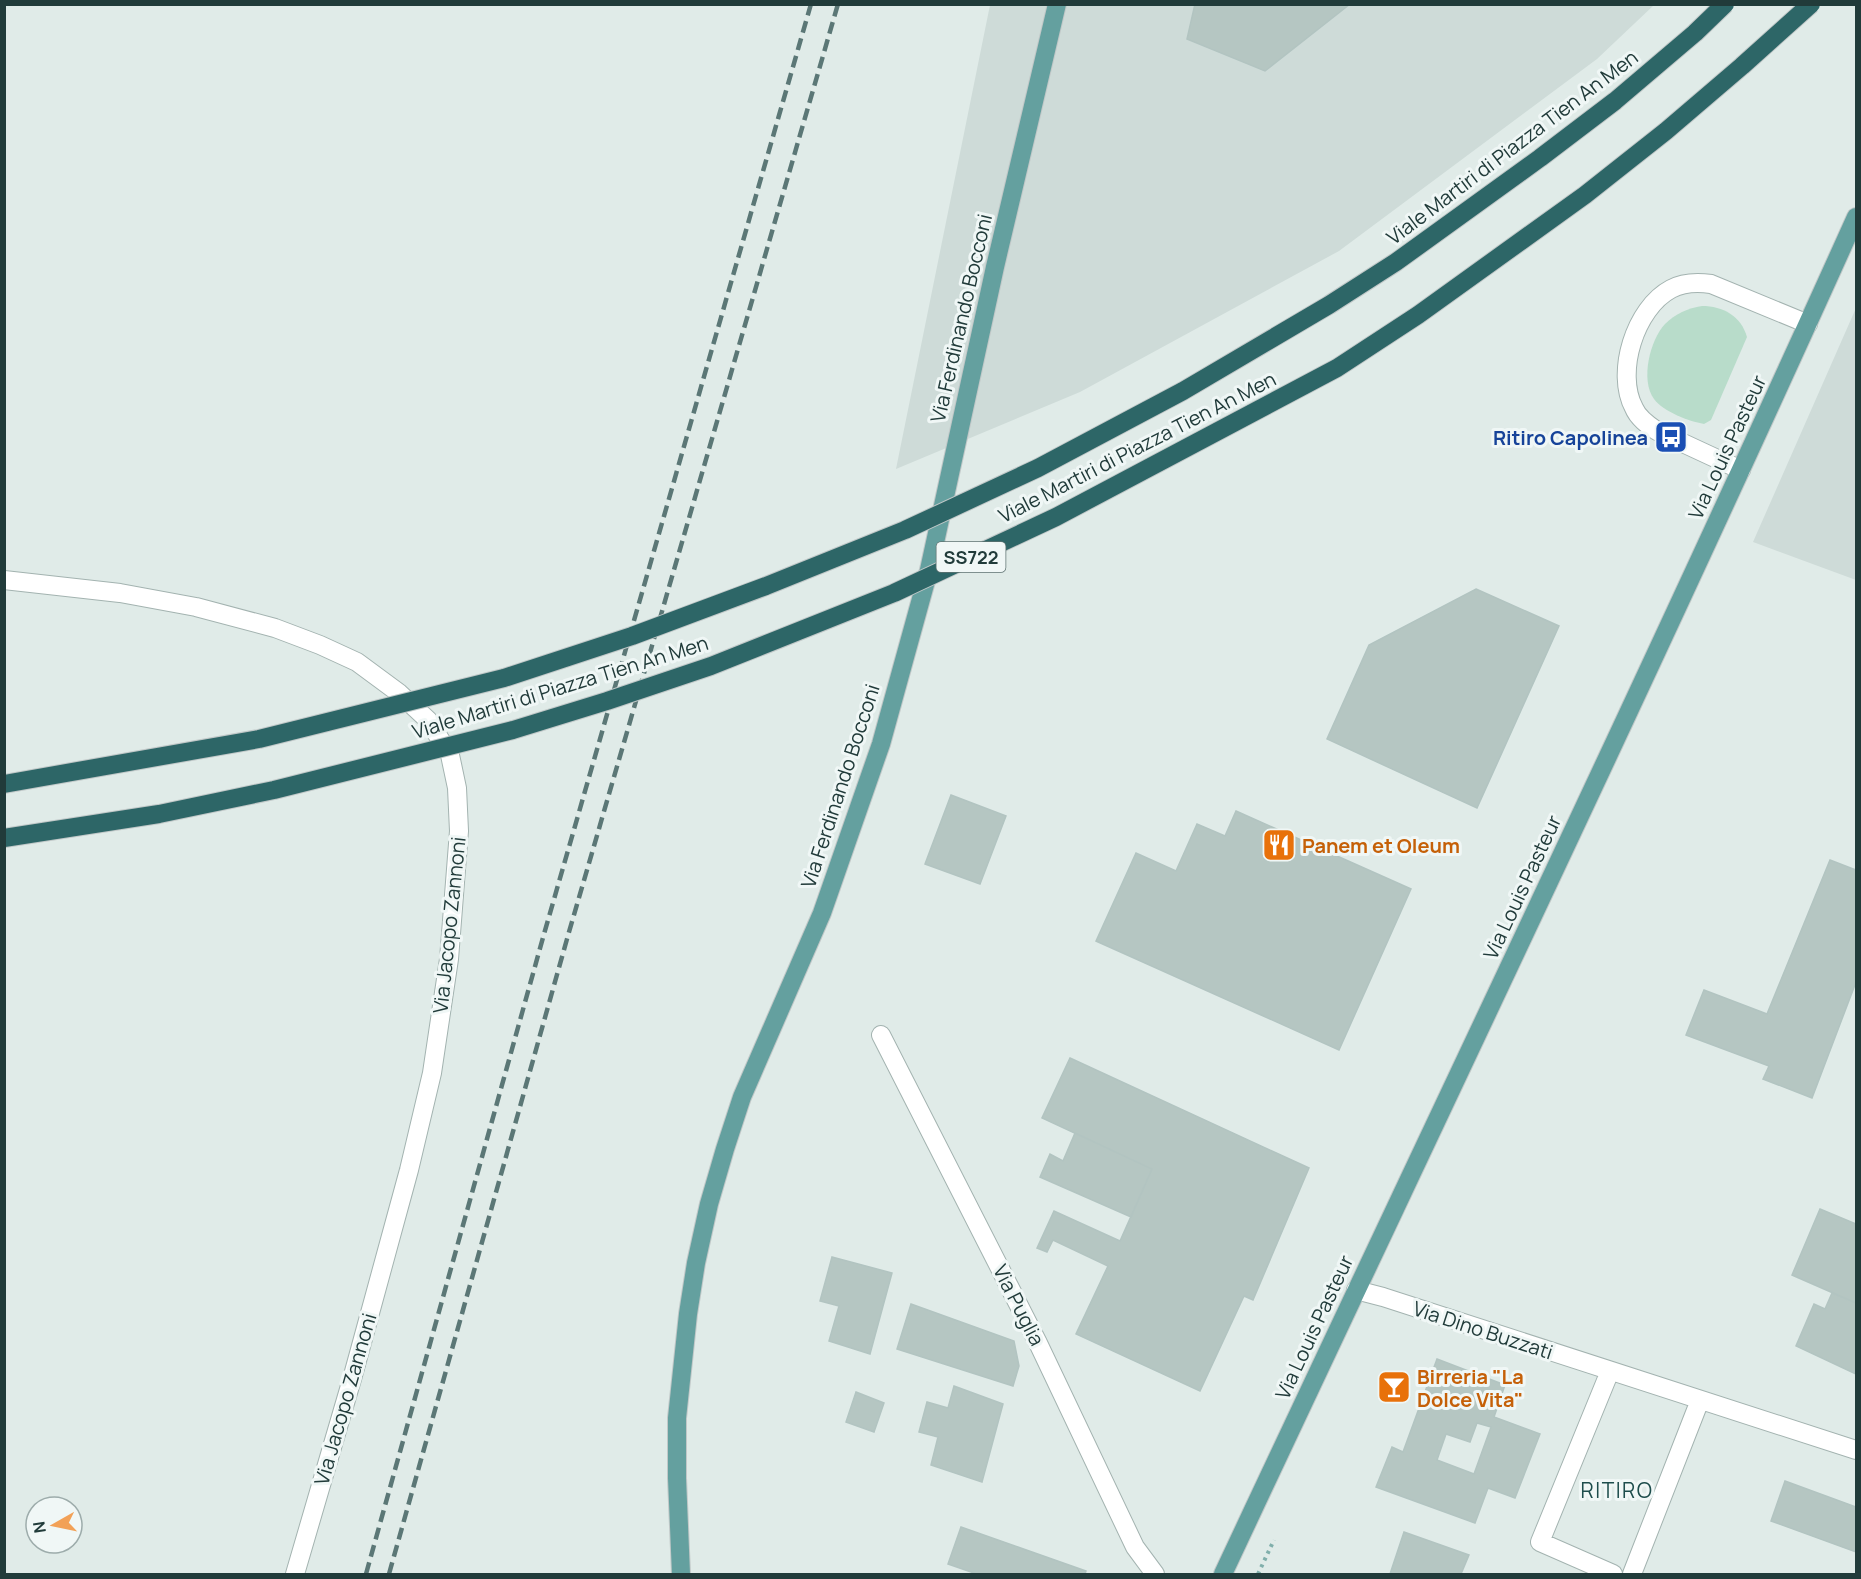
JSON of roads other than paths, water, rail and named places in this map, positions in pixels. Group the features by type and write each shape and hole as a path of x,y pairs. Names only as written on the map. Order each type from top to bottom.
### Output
{"highway":[{"name":"Viale Martiri di Piazza Tien An Men","path":"4,784 259,739 504,678 766,586 905,530 1038,468 1183,391 1329,305 1477,205 1615,101 1695,33 1725,4"},
{"name":"Viale Martiri di Piazza Tien An Men","path":"4,838 159,814 274,790 513,730 711,666 894,593 1056,518 1346,362 1418,315 1586,195 1674,124 1811,4"}],"main road":[{"name":"Via Ferdinando Bocconi","path":"681,1575 677,1418 689,1304 710,1204 742,1097 822,913 881,744 929,570 995,267 1057,4"},
{"name":"Via Louis Pasteur","path":"1223,1575 1356,1290 1449,1098 1742,470 1857,217"}],"street":[{"path":"1742,470 1657,431 1634,410 1628,395 1626,369 1635,335 1656,300 1672,288 1696,282 1711,284 1808,324"},
{"name":"Via Jacopo Zannoni","path":"4,580 120,593 196,607 275,628 320,645 357,662 399,693 428,720 450,755 457,788 459,831 449,959 432,1073 409,1170 370,1313 295,1575"},
{"name":"Via Puglia","path":"881,1035 1038,1343 1135,1547 1155,1575"},
{"name":"Via Dino Buzzati","path":"1356,1290 1857,1450"},
{"path":"1610,1371 1540,1542 1613,1575"},
{"path":"1632,1575 1700,1400"}],"railway":[{"path":"366,1574 544,934 811,4"},
{"path":"389,1574 567,939 838,4"}],"place":[{"name":"Ritiro Capolinea","path":"1671,437"},
{"name":"Panem et Oleum","path":"1279,845"},
{"name":"Birreria \"La Dolce Vita\"","path":"1394,1387"}],"district":[{"name":"RITIRO","path":"1617,1490"}]}
